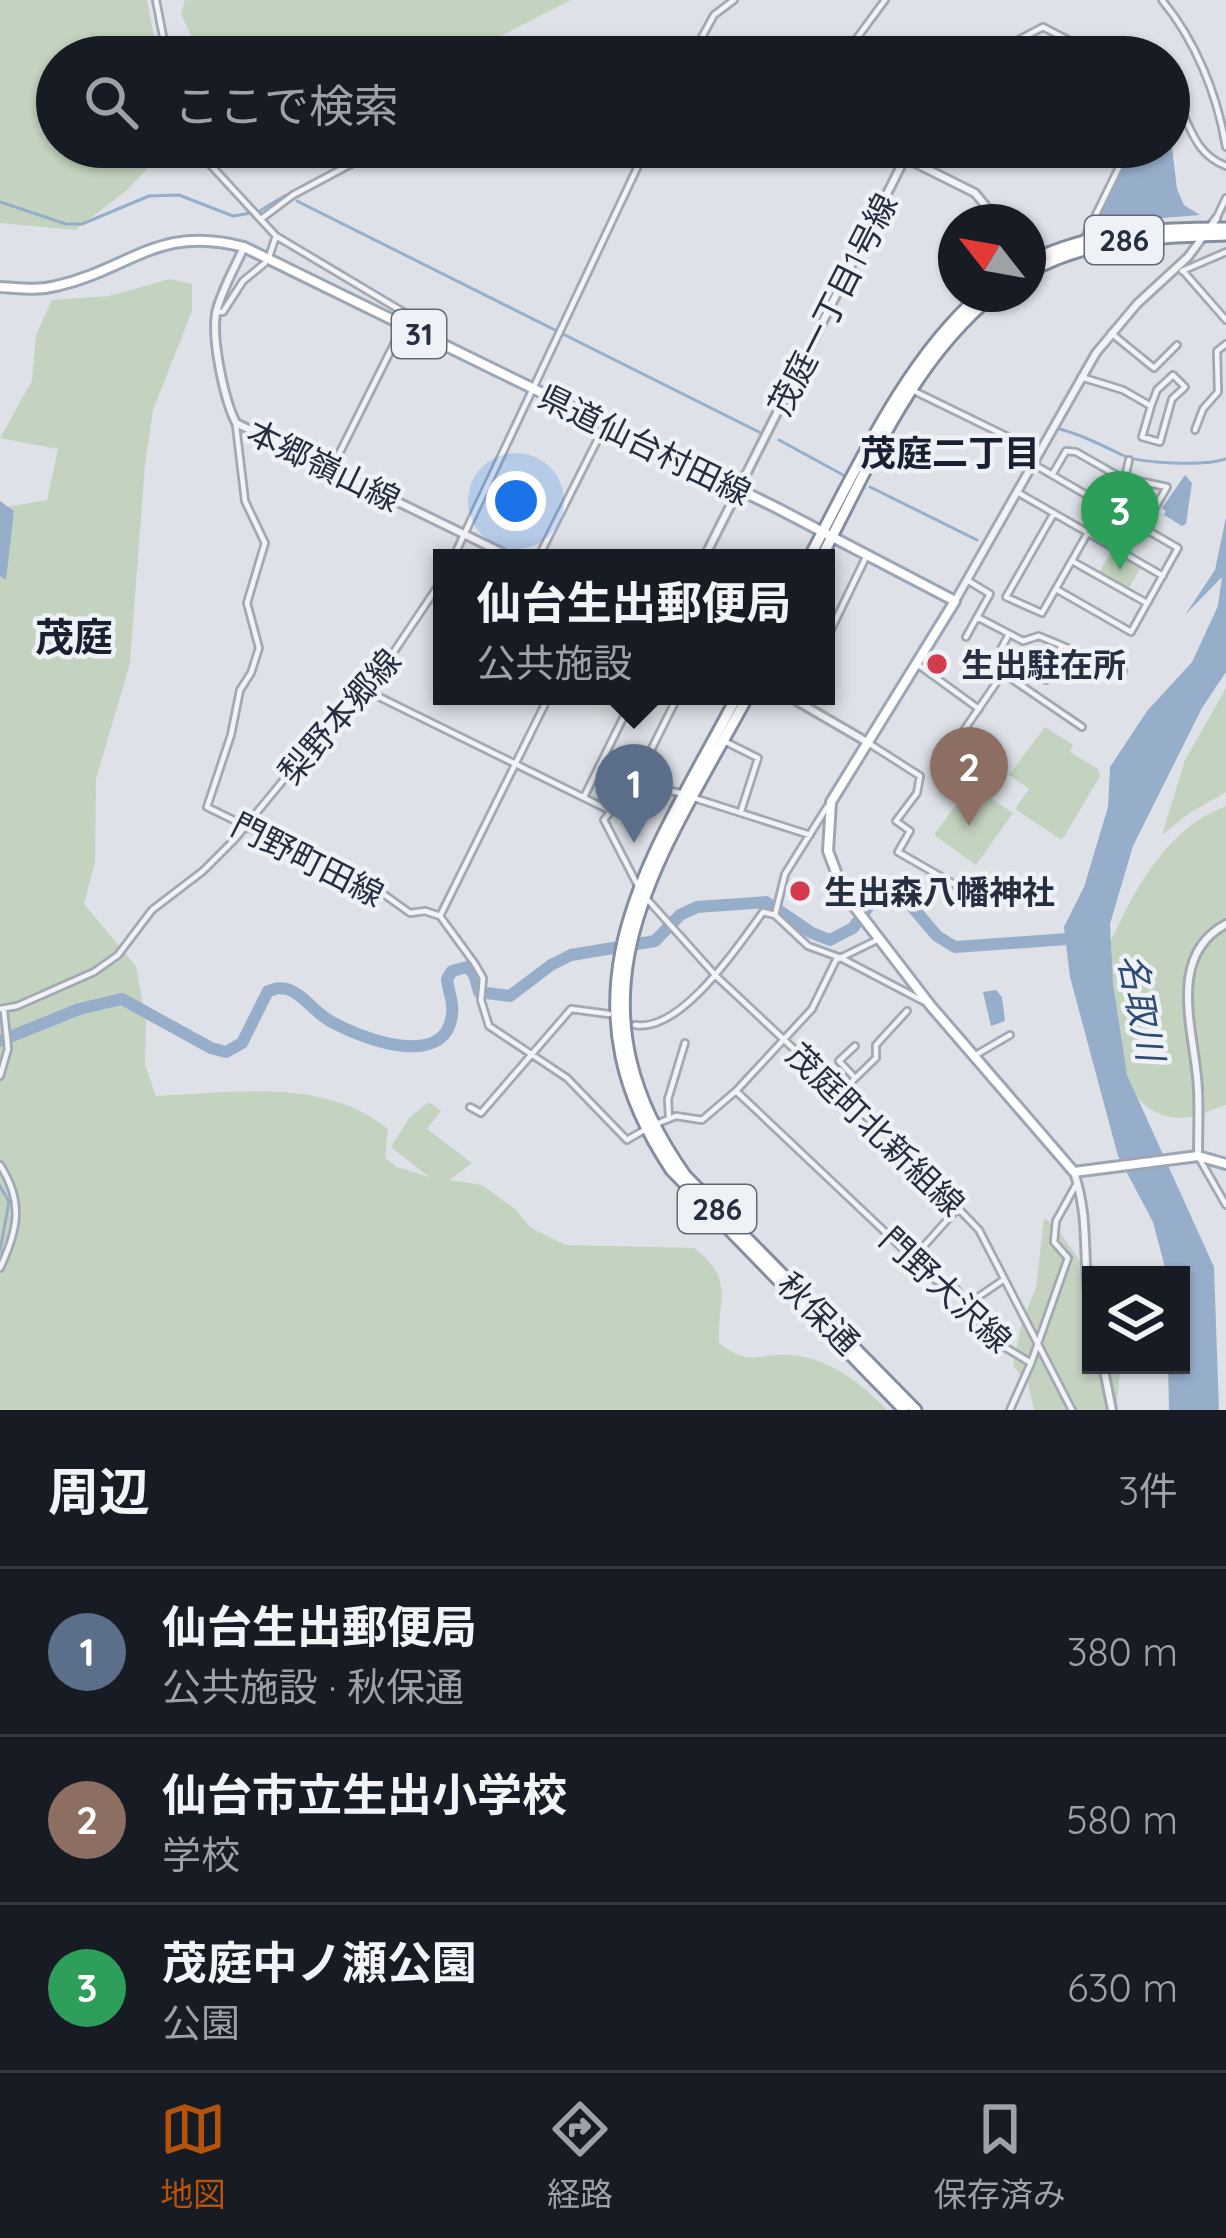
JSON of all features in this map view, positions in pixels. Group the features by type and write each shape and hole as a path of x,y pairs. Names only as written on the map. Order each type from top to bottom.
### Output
{"highway":[{"name":"286","path":"1046,255 1084,239 1136,229 1226,232"},
{"name":"286","path":"1046,264 1114,242 1208,232"},
{"path":"824,549 915,368 963,312"},
{"path":"816,549 912,390 951,335 976,312"},
{"name":"秋保通","path":"733,705 640,890 627,937 617,1029 630,1087 688,1191 904,1410"},
{"name":"秋保通","path":"689,796 743,705"},
{"name":"秋保通","path":"650,1127 700,1191 916,1410"}],"main road":[{"name":"県道仙台村田線","path":"0,287 56,286 178,241 203,239 244,247 955,601"},
{"path":"955,601 831,802 828,851 835,876 930,1005 1078,1172 1198,1156 1226,1164"}],"street":[{"path":"156,0 162,36"},
{"path":"702,36 714,15 734,0"},
{"path":"858,36 885,0"},
{"path":"1162,0 1173,21 1189,36"},
{"path":"1025,36 1042,27 1060,36"},
{"path":"1190,37 1226,147"},
{"path":"1190,128 1202,148 1226,166"},
{"path":"213,168 277,236 405,313 403,327 332,469"},
{"path":"256,215 344,168"},
{"path":"457,549 637,168"},
{"name":"茂庭一丁目1号線","path":"708,549 899,168"},
{"name":"茂庭一丁目1号線","path":"924,168 975,194 984,204"},
{"path":"1084,239 1119,168"},
{"path":"955,601 1081,377 1111,333 1180,270 1226,198"},
{"path":"216,312 223,312 243,281 267,260 277,236"},
{"name":"本郷嶺山線","path":"244,247 216,312 215,335 236,423 495,549"},
{"path":"1180,270 1226,253"},
{"path":"1180,270 1226,320"},
{"path":"1111,333 1154,368 1177,345"},
{"path":"1195,430 1203,409 1218,392 1217,351 1226,344"},
{"path":"1173,375 1185,387 1172,398 1160,442 1142,437 1151,406 1157,390 1173,375"},
{"path":"1081,377 1124,390 1151,406"},
{"path":"912,390 1039,452"},
{"name":"門野町田線","path":"236,423 245,501 265,543 247,603 259,648 240,690 207,807 382,893 410,913 440,916"},
{"path":"543,549 605,425"},
{"path":"1052,475 1066,451 1076,452 1125,478 1167,487 1144,527"},
{"path":"1125,478 1129,460"},
{"path":"1032,463 1178,548 1131,632 1056,589"},
{"path":"1016,492 1163,576"},
{"path":"1054,513 1006,597 1042,613 1103,506"},
{"path":"835,621 867,555"},
{"path":"1072,561 1147,604"},
{"path":"966,637 990,595 967,580"},
{"name":"梨野本郷線","path":"2,1008 109,964 152,910 209,866 363,688 433,595"},
{"path":"977,617 1024,641 1039,635 1124,671"},
{"path":"1009,634 1001,649 1046,680 1062,646"},
{"path":"917,664 980,709"},
{"path":"960,736 1004,673 1082,727"},
{"path":"363,688 611,811 635,783 674,705"},
{"path":"544,705 440,916 476,964 489,1026 566,1078 627,1140 676,1116 702,1120 784,1040 822,995 826,978 841,958 877,937"},
{"path":"584,796 630,705"},
{"path":"807,705 920,776 917,793 896,820 910,831 898,852 959,887 963,884 981,899"},
{"path":"724,740 758,758 741,811"},
{"path":"635,783 810,835"},
{"path":"776,913 784,874 831,802"},
{"name":"茂庭町北新組線","path":"611,811 604,820 640,890 681,939 979,1230 1072,1410"},
{"path":"635,1024 656,1024 716,976 763,912 776,913 808,946 930,1005"},
{"path":"1226,924 1204,940 1188,978 1198,1088 1198,1156 1226,1205"},
{"path":"0,1076 8,1042 2,1008"},
{"path":"470,1107 481,1113 572,1009 609,1014"},
{"path":"841,1092 876,1058 876,1045 907,1011"},
{"path":"974,1056 1010,1035"},
{"path":"669,1119 668,1099 686,1042"},
{"path":"855,1046 839,1060 855,1078"},
{"name":"門野大沢線","path":"736,1091 938,1281 956,1289 993,1340 1030,1363 1068,1258 1054,1242 1056,1221 1077,1183"},
{"path":"0,1165 18,1205 15,1232 0,1268"},
{"path":"1078,1172 1088,1236 1086,1266"},
{"path":"914,1257 958,1208"},
{"path":"968,1304 1004,1278"},
{"path":"1010,1410 1030,1363"},
{"path":"1105,1374 1112,1410"}],"green space":[{"path":"0,0 147,0 154,36 36,36 36,168 148,168 75,230 0,223"},
{"path":"185,0 571,0 501,36 191,36 181,14"},
{"path":"170,279 192,284 192,311 153,410 130,663 96,779 95,862 84,904 136,966 146,1021 145,1065 156,1096 246,1091 335,1101 388,1129 385,1158 429,1177 391,1147 409,1118 429,1102 441,1111 427,1129 472,1163 450,1180 482,1185 516,1210 531,1228 566,1245 694,1248 720,1281 719,1343 747,1357 790,1355 831,1366 887,1410 0,1410 0,508 47,500 58,449 0,438 32,381 36,335 52,300 109,296"},
{"path":"1112,550 1141,567 1128,589 1099,573"},
{"path":"1226,688 1226,792 1162,835 1185,760"},
{"path":"1045,727 1073,745 1070,752 1098,769 1100,776 1062,840 1015,809 1029,789 1009,775"},
{"path":"968,788 1013,813 976,865 934,835"},
{"path":"1226,806 1226,1105 1181,1118 1159,1114 1129,1085 1111,1041 1096,975 1131,901 1161,854 1201,818"},
{"path":"1044,1218 1083,1266 1082,1374 1120,1374 1116,1410 1034,1410 1028,1383 1013,1366 1022,1322 1036,1288"}],"water":[{"path":"1124,168 1174,168 1184,205 1200,215 1103,223 1099,219"},
{"path":"1185,475 1192,483 1182,526 1164,515 1162,508"},
{"path":"0,501 14,511 6,580 0,576"},
{"path":"1226,517 1226,672 1202,708 1133,846 1110,924 1113,984 1127,1075 1214,1267 1219,1410 1169,1410 1168,1374 1190,1374 1190,1266 1165,1266 1153,1222 1118,1156 1070,977 1064,927 1084,887 1108,807 1110,767 1147,711 1192,662 1218,606 1222,577 1185,615 1215,570"},
{"path":"996,990 1002,997 1005,1021 991,1026 983,992"}],"waterway":[{"path":"0,202 66,224 82,224 149,196 179,195 233,216 258,212 286,195"},
{"path":"297,201 555,330"},
{"path":"563,334 761,433"},
{"path":"1060,429 1144,460 1226,459"},
{"path":"779,440 845,476"},
{"path":"870,487 977,540"},
{"path":"0,1041 79,1009 122,999 226,1052 242,1043 268,991 281,988 345,1029 381,1042 419,1046 446,1032 452,1015 447,979 452,971 467,967 479,992 510,996 571,955 655,941 680,915 697,907 766,902 830,940 853,928 885,884 897,889 937,936 955,947 1081,938"},
{"path":"0,1186 9,1202 0,1251"}],"place":[{"name":"茂庭中ノ瀬公園","path":"1120,570"},
{"name":"生出駐在所","path":"937,664"},
{"name":"仙台市立生出小学校","path":"969,826"},
{"name":"仙台生出郵便局","path":"634,843"},
{"name":"生出森八幡神社","path":"800,891"}],"district":[{"name":"茂庭二丁目","path":"950,452"},
{"name":"茂庭","path":"74,636"}],"water label":[{"name":"名取川","path":"1142,1007"}]}
